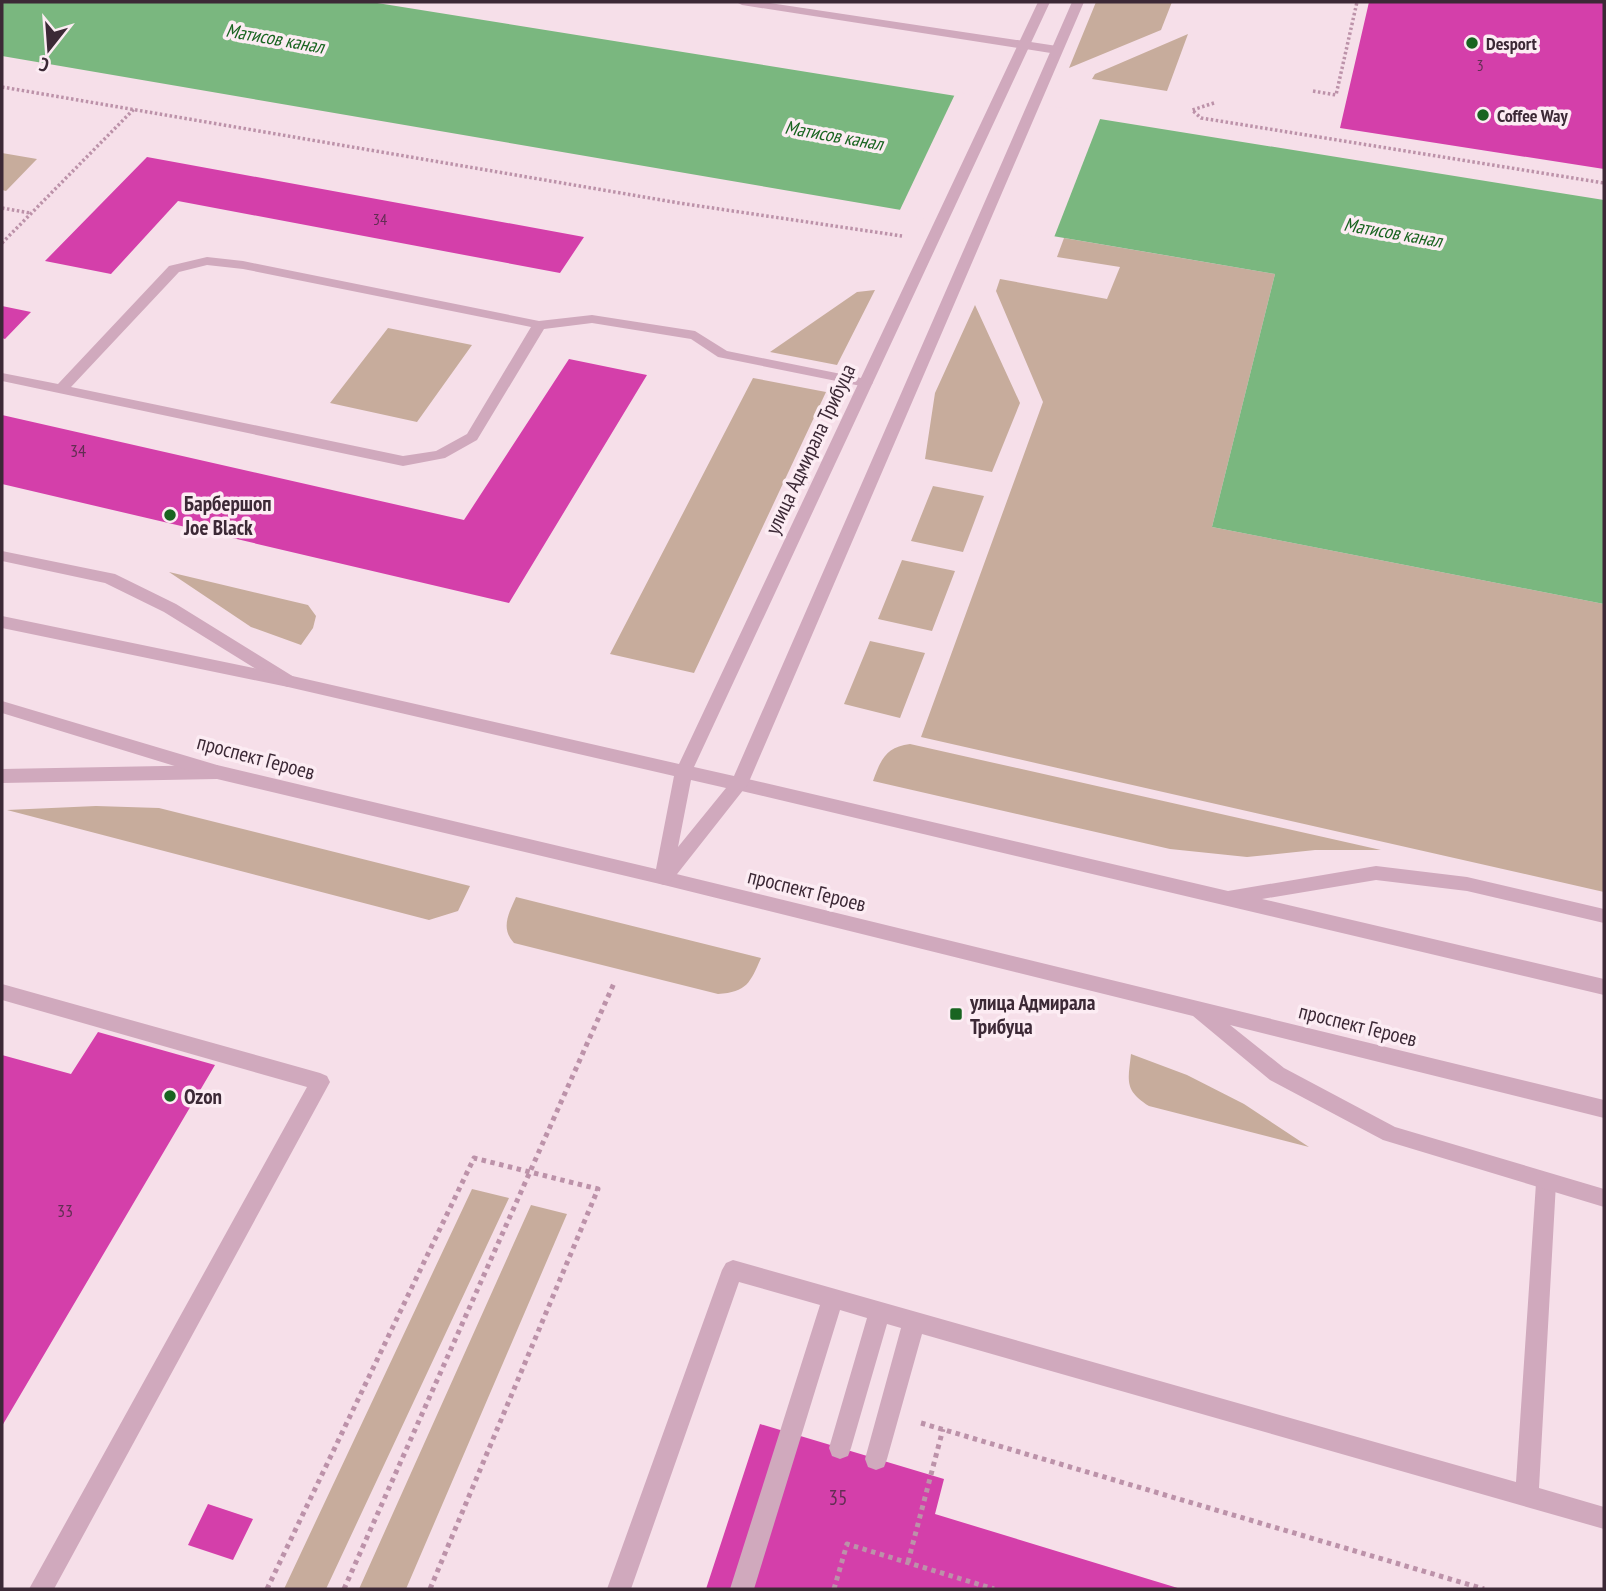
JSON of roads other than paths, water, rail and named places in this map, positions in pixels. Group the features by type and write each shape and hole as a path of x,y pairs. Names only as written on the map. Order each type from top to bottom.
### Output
{"street":[{"path":"743,2 1057,50"},
{"name":"улица Адмирала Трибуца","path":"664,878 684,771 1044,2"},
{"path":"664,878 739,784 1078,2"},
{"path":"61,389 174,269 207,261 243,265 539,325 592,318 695,335 723,354 866,383"},
{"path":"2,377 403,461 440,455 472,437 539,325"},
{"path":"2,556 110,578 170,608 288,681"},
{"path":"2,622 288,681 684,771 1604,987"},
{"name":"проспект Героев","path":"2,707 217,772 664,878 1604,1109"},
{"path":"2,776 217,772"},
{"path":"1223,898 1376,873 1467,884 1604,916"},
{"path":"2,992 320,1082 41,1589"},
{"path":"1196,1009 1277,1074 1390,1134 1546,1183 1604,1198"},
{"path":"1527,1496 1546,1183"},
{"path":"619,1589 733,1270 1604,1518"},
{"path":"742,1589 833,1298"},
{"path":"840,1448 880,1312"},
{"path":"876,1459 915,1322"}],"water":[{"name":"Матисов канал","path":"2,2 371,2 1604,200 1604,604 1212,527 1275,274 2,56"}],"place":[{"name":"Desport","path":"1472,43"},
{"name":"Coffee Way","path":"1483,115"},
{"name":"Барбершоп Joe Black","path":"170,515"},
{"name":"улица Адмирала Трибуца","path":"956,1014"},
{"name":"Ozon","path":"170,1096"}]}
